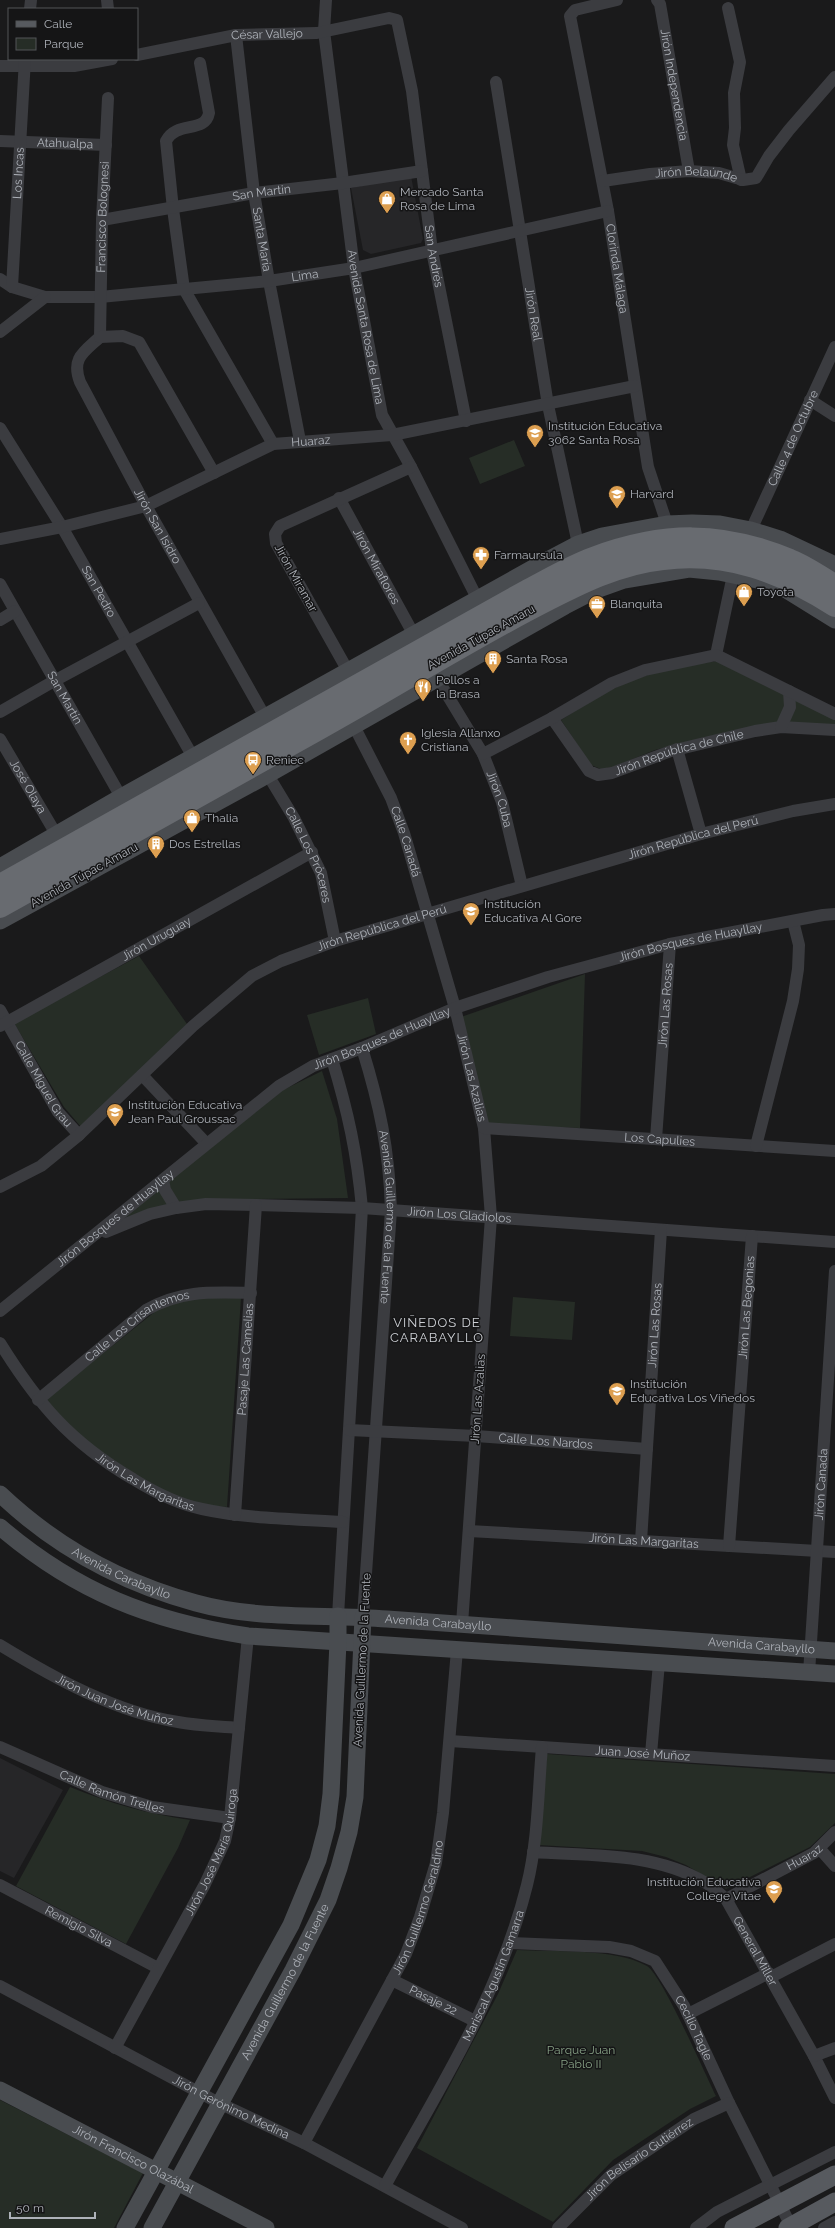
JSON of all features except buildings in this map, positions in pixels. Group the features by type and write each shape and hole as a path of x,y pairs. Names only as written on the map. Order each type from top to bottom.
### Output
{"highway":[{"name":"Avenida Túpac Amaru","path":"0,885 125,804 528,590 593,558 652,542 691,537 726,540 758,548 792,560 835,585"},
{"name":"Avenida Túpac Amaru","path":"0,906 209,790 485,614 580,583 620,567 662,559 700,557 744,563 778,574 810,590 835,606"},
{"path":"209,790 224,790 264,777"}],"main road":[{"name":"Avenida Túpac Amaru","path":"0,867 56,834 125,804 193,757 414,635 485,614 578,544 602,536 667,524 720,524 751,530 780,539 835,565"},
{"name":"Avenida Túpac Amaru","path":"0,921 264,777 437,678 596,590 624,580 690,569 719,572 757,580 785,590 835,620"},
{"name":"Avenida Carabayllo","path":"0,1494 36,1525 67,1547 127,1580 197,1604 247,1612 363,1617 835,1651"},
{"name":"Avenida Carabayllo","path":"0,1527 58,1571 93,1591 167,1620 204,1629 248,1636 835,1674"},
{"name":"Avenida Guillermo de la Fuente","path":"125,2228 291,1925 318,1860 327,1826 331,1794 338,1616"},
{"name":"Avenida Guillermo de la Fuente","path":"152,2228 293,1970 328,1900 349,1832 355,1797 363,1617"},
{"name":"Jirón Francisco Olazábal","path":"0,2090 177,2180 266,2228"},
{"path":"734,2228 779,2203 835,2175"},
{"path":"790,2227 835,2202"}],"street":[{"name":"Avenida Santa Rosa de Lima","path":"326,0 324,31 354,268 382,415 411,467 485,614"},
{"name":"Clorinda Málaga","path":"617,0 575,10 570,16 603,181 648,467 667,524"},
{"name":"Jirón Independencia","path":"657,0 660,4 689,171"},
{"path":"728,8 740,62 734,93 736,128 733,145 741,180"},
{"name":"César Vallejo","path":"138,55 236,36 324,31 389,18 397,20"},
{"name":"San Andrés","path":"397,20 412,91 432,250 466,421"},
{"name":"Santa María","path":"236,36 254,193 269,281 300,441"},
{"path":"0,66 25,63 74,66 105,60"},
{"name":"Los Incas","path":"12,287 25,63"},
{"path":"200,63 209,113 208,120 204,124 179,128 170,134 166,141 173,209 184,289 273,444"},
{"name":"Jirón Belaúnde","path":"603,181 650,174 689,171 719,173 741,180 756,178 785,135 835,77"},
{"name":"Jirón Real","path":"496,82 548,405 578,544"},
{"name":"Francisco Bolognesi","path":"100,337 102,220 108,98"},
{"name":"Atahualpa","path":"0,140 21,142 106,144"},
{"name":"San Martin","path":"102,220 173,209 254,193 343,183 422,171"},
{"name":"Lima","path":"0,279 12,287 45,298 100,297 269,281 354,268 608,211"},
{"path":"0,332 45,298"},
{"path":"100,337 123,336 139,342 214,473"},
{"name":"Jirón San Isidro","path":"100,337 82,354 77,362 76,372 146,506 265,717"},
{"name":"Calle 4 de Octubre","path":"751,530 835,347"},
{"name":"Huaraz","path":"0,539 62,527 146,506 273,444 392,435 548,405 635,386"},
{"path":"810,400 835,416"},
{"name":"San Pedro","path":"0,428 62,527 193,757"},
{"name":"Jirón Miramar","path":"348,671 276,543 275,534 280,526 339,498 411,467"},
{"name":"Jirón Miraflores","path":"339,498 414,635"},
{"path":"716,655 733,575"},
{"name":"San Martín","path":"0,584 125,804"},
{"path":"0,712 54,681 200,603"},
{"path":"0,620 16,611"},
{"path":"483,754 552,718 612,683 645,670 716,655 835,714"},
{"name":"Jirón Cuba","path":"437,678 483,754 502,802 522,886"},
{"path":"781,727 788,713 789,691"},
{"name":"Jirón República de Chile","path":"552,718 589,771 598,775 612,773 677,749 755,731 781,727 835,730"},
{"name":"Calle Canadá","path":"354,726 391,798 429,912 443,963"},
{"name":"José Olaya","path":"0,739 56,834"},
{"path":"677,749 700,834"},
{"name":"Calle Los Próceres","path":"264,777 312,852 321,873 335,941"},
{"name":"Jirón República del Perú","path":"0,1187 41,1166 79,1135 142,1074 252,976 281,961 335,941 429,912 700,834 793,811 835,804"},
{"name":"Jirón Uruguay","path":"3,1024 312,852"},
{"name":"Jirón Bosques de Huayllay","path":"0,1311 163,1180 206,1143 279,1086 313,1066 362,1048 455,1008 548,977 670,944 835,914"},
{"path":"756,1146 792,1001 798,969 799,945 793,921"},
{"name":"Jirón Las Rosas","path":"656,1139 670,944"},
{"name":"Jirón Las Azalias","path":"443,963 484,1128 490,1217 462,1624"},
{"name":"Calle Miguel Grau","path":"0,1010 3,1024 58,1112 79,1135"},
{"name":"Avenida Guillermo de la Fuente","path":"362,1048 384,1130 390,1167 391,1210 363,1617"},
{"name":"Avenida Guillermo de la Fuente","path":"332,1059 351,1125 358,1163 362,1208 338,1616"},
{"path":"142,1074 206,1143"},
{"name":"Los Capulies","path":"484,1128 835,1151"},
{"path":"163,1180 164,1190 176,1208"},
{"name":"Jirón Los Gladiolos","path":"88,1241 150,1214 176,1208 206,1204 362,1208 835,1242"},
{"name":"Pasaje Las Camelias","path":"235,1515 256,1205"},
{"name":"Jirón Las Rosas","path":"641,1541 661,1230"},
{"name":"Jirón Las Begonias","path":"729,1546 752,1236"},
{"name":"Jirón Canada","path":"809,1673 835,1271"},
{"name":"Calle Los Crisantemos","path":"38,1400 146,1310 162,1300 201,1292 250,1293"},
{"name":"Jirón Las Margaritas","path":"0,1342 38,1400 60,1426 88,1450 129,1477 166,1498 201,1509 235,1515 343,1522"},
{"name":"Calle Los Nardos","path":"349,1430 376,1430 476,1436 647,1449"},
{"name":"Jirón Las Margaritas","path":"469,1531 835,1552"},
{"name":"Jirón José María Quiroga","path":"115,2048 205,1884 225,1841 230,1818 248,1636"},
{"name":"Jirón Juan José Muñoz","path":"0,1645 65,1681 120,1707 178,1722 239,1728"},
{"name":"Jirón Guillermo Geraldino","path":"304,2143 406,1954 420,1916 436,1863 450,1741 457,1650"},
{"path":"651,1754 659,1663"},
{"name":"Juan José Muñoz","path":"450,1741 835,1766"},
{"name":"Calle Ramón Trelles","path":"0,1747 102,1792 152,1807 230,1818"},
{"name":"Mariscal Agustín Gamarra","path":"385,2186 452,2067 490,1992 511,1943 534,1852 542,1747"},
{"name":"Huaraz","path":"726,1898 819,1848 835,1832"},
{"path":"819,1848 835,1866"},
{"name":"General Miller","path":"534,1852 644,1860 678,1870 705,1882 726,1898 770,1975 835,2098"},
{"name":"Remigio Silva","path":"0,1885 158,1968"},
{"name":"Cecilio Tagle","path":"511,1943 609,1947 631,1951 655,1961 688,2014 729,2103 771,2184 790,2227"},
{"path":"688,2014 835,1944"},
{"name":"Pasaje 22","path":"392,1980 475,2021"},
{"name":"Jirón Gerónimo Medina","path":"0,1986 220,2103 304,2143 462,2228"},
{"path":"814,2056 835,2048"},
{"name":"Jirón Belisario Gutiérrez","path":"558,2228 611,2175 694,2119 729,2103"},
{"path":"696,2228 717,2212 835,2152"},
{"path":"824,2228 835,2222"}],"shaded area":[{"name":"Mercado Santa Rosa de Lima","path":"411,176 423,239 421,243 371,254 363,250 351,188"},
{"path":"0,1758 63,1790 14,1878 0,1871"}],"green space":[{"path":"514,440 525,466 480,484 469,458"},
{"path":"717,661 835,719 835,726 678,744 655,750 613,767 601,769 591,765 561,720 605,693 649,674 677,667"},
{"path":"139,956 187,1024 81,1127 64,1107 14,1023"},
{"path":"585,974 580,1128 487,1125 461,1017"},
{"path":"368,998 376,1034 319,1055 307,1015"},
{"path":"322,1071 337,1119 348,1198 252,1199 116,1224 281,1091"},
{"path":"201,1297 241,1298 227,1507 206,1506 180,1500 143,1480 79,1437 45,1400 157,1310 178,1301"},
{"path":"513,1297 575,1302 572,1340 510,1336"},
{"path":"547,1754 835,1774 835,1823 810,1847 726,1889 686,1865 666,1857 642,1851 538,1845"},
{"path":"70,1787 129,1807 159,1815 190,1820 178,1848 126,1944 16,1886"},
{"name":"Parque Juan Pablo II","path":"517,1950 584,1952 619,1956 634,1960 647,1966 654,1973 673,2005 716,2096 690,2109 613,2160 553,2222 417,2148 498,1994"},
{"path":"0,2100 143,2173 114,2228 0,2228"}],"place":[{"name":"Mercado Santa Rosa de Lima","path":"387,214"},
{"name":"Institución Educativa 3062 Santa Rosa","path":"535,448"},
{"name":"Harvard","path":"617,509"},
{"name":"Farmaursula","path":"481,570"},
{"name":"Toyota","path":"744,607"},
{"name":"Blanquita","path":"597,619"},
{"name":"Santa Rosa","path":"493,674"},
{"name":"Pollos a la Brasa","path":"423,702"},
{"name":"Iglesia Allanxo Cristiana","path":"408,755"},
{"name":"Reniec","path":"253,775"},
{"name":"Thalia","path":"192,833"},
{"name":"Dos Estrellas","path":"156,859"},
{"name":"Institución Educativa Al Gore","path":"471,926"},
{"name":"Institución Educativa Jean Paul Groussac","path":"115,1127"},
{"name":"Institución Educativa Los Viñedos","path":"617,1406"},
{"name":"Institución Educativa College Vitae","path":"774,1904"}],"district":[{"name":"VIÑEDOS DE CARABAYLLO","path":"437,1330"}]}
